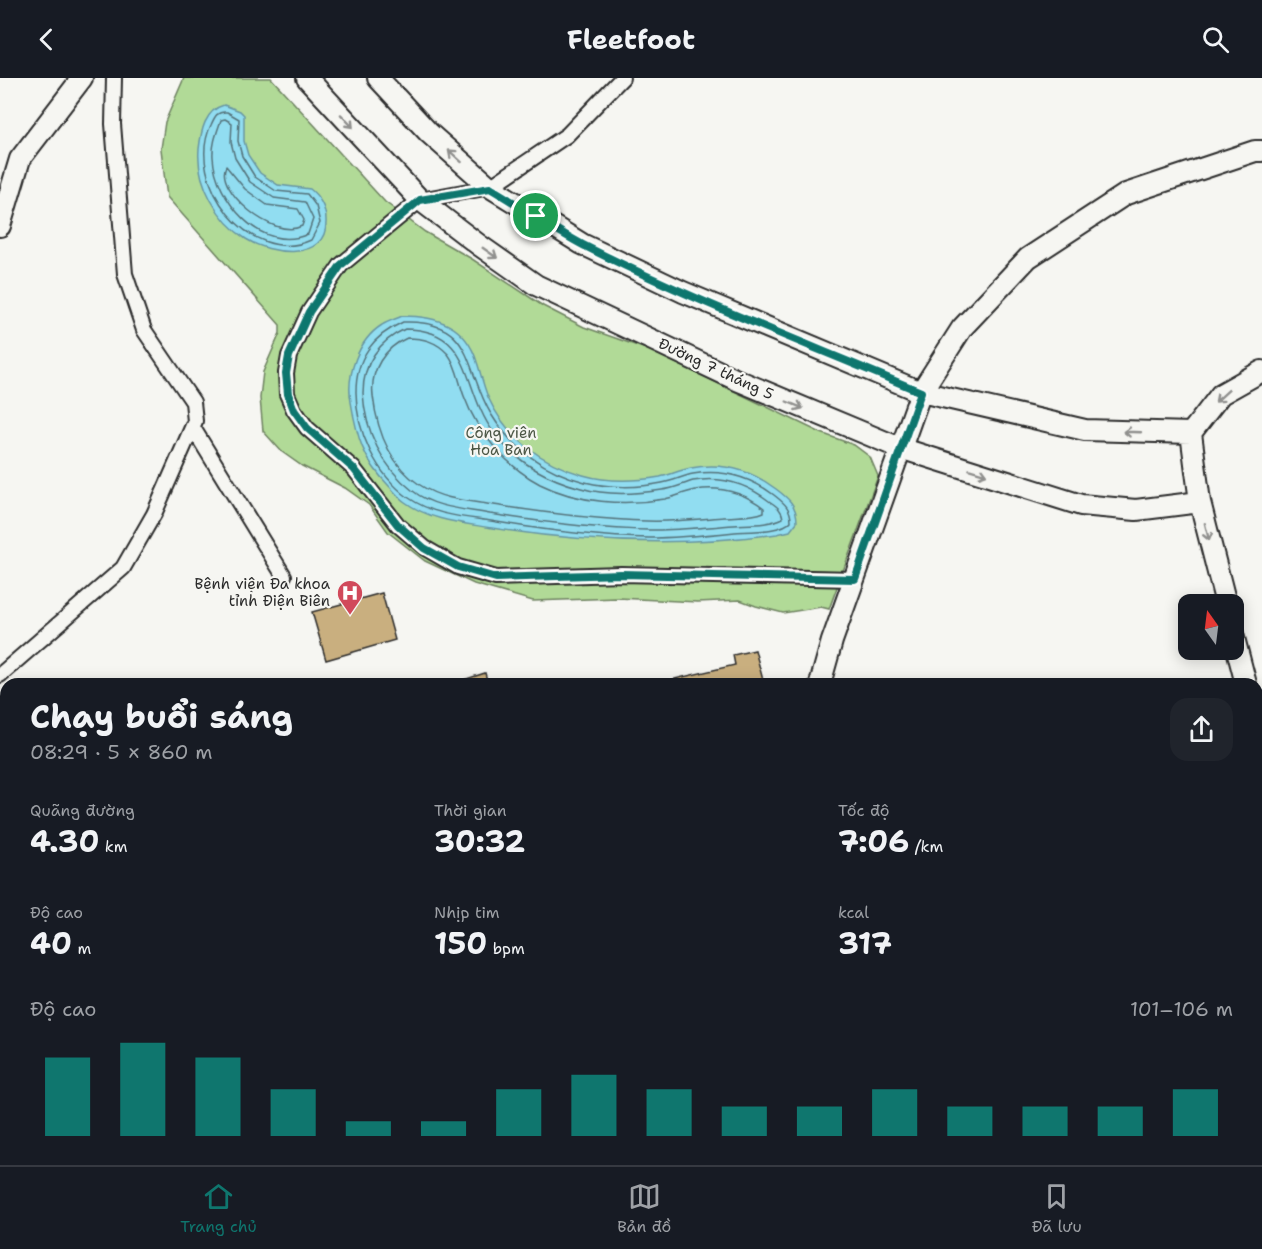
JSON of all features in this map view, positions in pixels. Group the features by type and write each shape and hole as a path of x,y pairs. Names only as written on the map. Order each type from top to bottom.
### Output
{"street":[{"path":"0,226 20,159 82,78"},
{"path":"0,675 123,568 154,514 195,421 193,402 144,330 125,274 113,124 114,78"},
{"name":"Đường 7 tháng 5","path":"307,78 420,200 536,285 737,381 900,448 1081,505 1136,510 1200,502"},
{"path":"378,78 429,133 490,188 582,244 764,328 921,392 1085,430 1191,433"},
{"path":"622,78 567,135 490,188 420,200 341,265 309,312 289,356 286,373 291,402 307,428 354,469 398,525 424,548 458,567 496,578 621,574 855,579"},
{"path":"822,678 921,392 962,328 1028,258 1126,194 1255,151 1262,151"},
{"path":"1223,594 1200,502 1191,433 1221,394 1262,371"},
{"path":"193,428 284,576"},
{"path":"1240,660 1244,678"}],"green space":[{"name":"Công viên Hoa Ban","path":"184,78 271,78 385,202 425,232 472,259 543,306 584,327 649,350 821,433 854,445 870,457 878,476 829,609 821,607 783,613 740,600 698,602 618,598 533,601 474,584 425,561 388,532 369,505 345,488 302,466 282,452 263,431 260,398 263,372 280,333 280,325 167,197 161,149 165,122"}],"water":[{"path":"224,105 244,115 244,141 248,155 260,173 278,185 310,189 319,199 325,211 326,220 324,234 318,243 308,249 295,251 268,248 246,239 218,212 201,175 199,149 208,116 212,111"},
{"path":"402,316 438,321 458,331 466,339 477,362 488,397 496,411 515,436 539,456 568,470 602,479 660,477 703,466 736,469 766,482 791,502 797,522 790,531 777,534 705,541 634,542 563,537 492,528 447,520 415,508 397,495 367,457 356,427 350,392 352,370 366,340 382,325"}],"building":[{"path":"382,593 395,640 326,660 312,612"},
{"path":"755,650 762,678 679,678 735,665 733,655"},
{"path":"485,673 486,678 469,678"}],"place":[{"name":"Bệnh viện Đa khoa tỉnh Điện Biên","path":"350,616"}],"route":[{"path":"490,188 536,216 582,244 683,292 921,392 855,579 621,574 496,578 458,567 424,548 398,525 354,469 334,449 307,428 294,410 288,394 286,373 289,356 309,312 341,265 420,200 490,188"}]}
